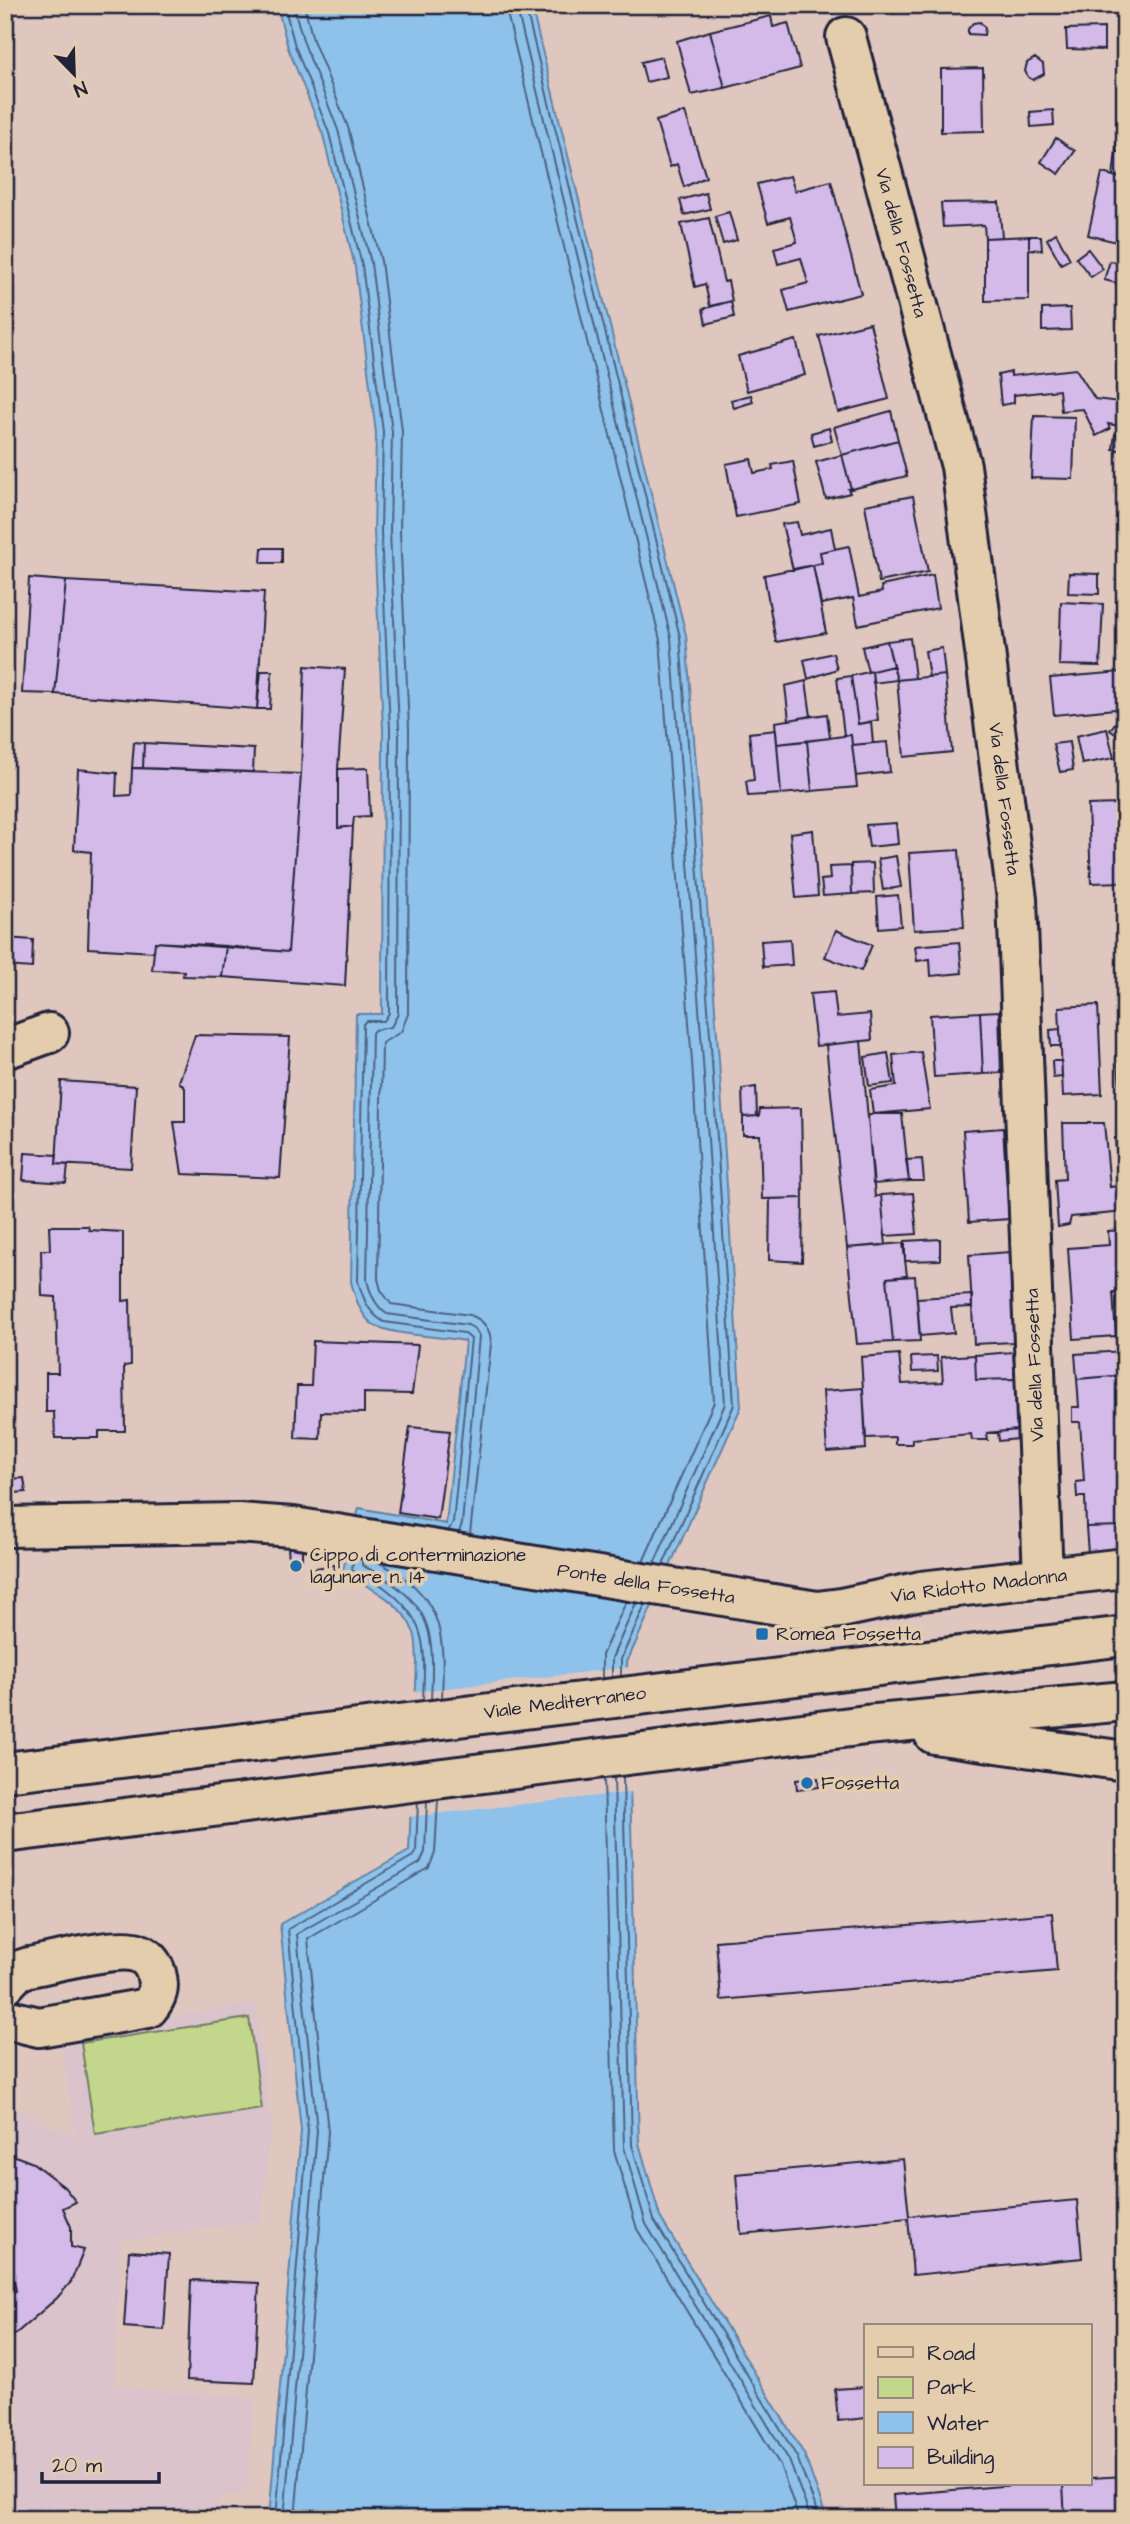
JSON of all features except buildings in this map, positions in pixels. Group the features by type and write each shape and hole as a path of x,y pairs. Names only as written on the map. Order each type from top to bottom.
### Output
{"street":[{"name":"Via della Fossetta","path":"846,37 961,466 1017,899 1043,1578"},
{"path":"5,1049 49,1033"},
{"name":"Ponte della Fossetta","path":"5,1527 238,1523 293,1527 793,1608"},
{"name":"Via Ridotto Madonna","path":"793,1608 817,1611 921,1591 1125,1568"},
{"name":"Viale Mediterraneo","path":"5,1772 1125,1636"},
{"path":"5,1833 866,1725 1125,1701"},
{"path":"866,1725 1125,1761"},
{"path":"5,1984 17,1971 29,1967 111,1952 136,1951 148,1959 155,1969 159,1985 157,1997 148,2008 39,2026 5,2019"}],"shaded area":[{"path":"255,2004 271,2119 262,2221 121,2241 114,2387 255,2398 246,2495 222,2495 219,2519 5,2519 5,2104 76,2136 59,2033"}],"green space":[{"path":"249,2018 262,2109 95,2134 81,2043"}],"water":[{"path":"277,5 531,5 686,635 719,1060 741,1407 627,1662 639,2143 660,2217 804,2454 827,2519 269,2519 301,2131 280,1924 409,1851 417,1661 415,1636 402,1612 384,1596 342,1573 359,1508 446,1524 465,1341 400,1333 376,1326 363,1313 351,1282 356,1014 382,1014 383,729 374,532 376,433 355,267 323,135 288,48"}],"pier":[{"path":"631,1667 634,1792 407,1817 412,1692"}],"place":[{"name":"Cippo di conterminazione lagunare n. 14","path":"296,1566"},
{"name":"Romea Fossetta","path":"762,1634"},
{"name":"Fossetta","path":"807,1783"}]}
